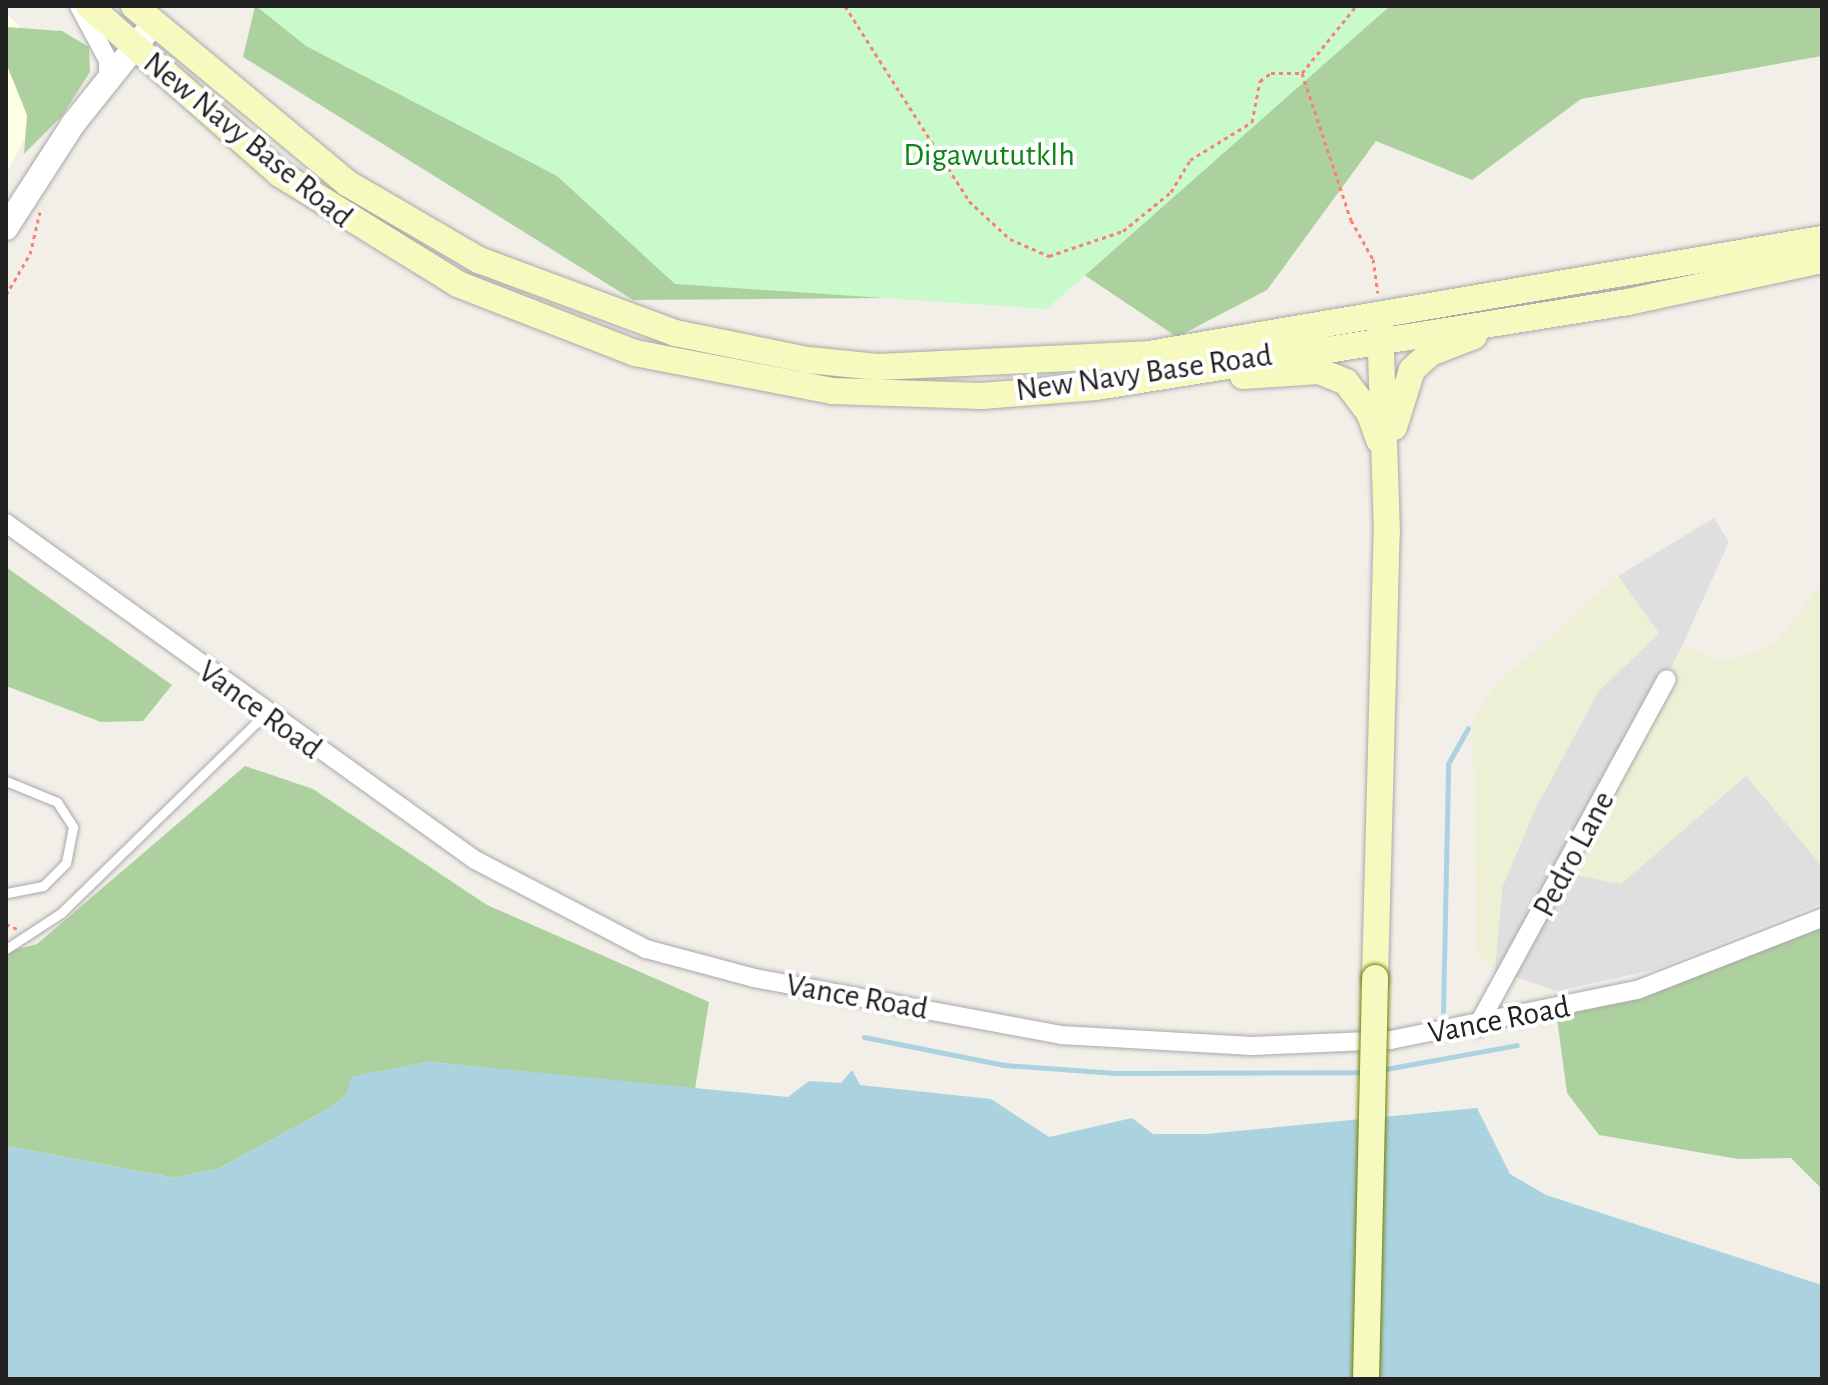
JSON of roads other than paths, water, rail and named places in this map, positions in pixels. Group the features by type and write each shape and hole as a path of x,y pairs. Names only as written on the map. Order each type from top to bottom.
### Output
{"main road":[{"name":"New Navy Base Road","path":"89,6 220,126 363,232 458,284 575,332 725,374 832,391 982,396 1096,387 1822,239"},
{"name":"New Navy Base Road","path":"144,15 276,131 395,214 550,292 724,346 878,367 1073,363 1381,327 1551,315 1822,260"},
{"path":"1386,462 1401,394 1430,353 1551,315"},
{"path":"1366,1379 1386,462 1381,327"},
{"path":"1096,387 1319,371 1358,395 1386,462"}],"street":[{"path":"79,6 108,60 108,84"},
{"path":"6,228 39,172 134,49 144,15"},
{"name":"Vance Road","path":"6,523 265,714 475,860 646,949 709,968 1061,1035 1156,1044 1391,1040 1477,1027 1637,990 1822,918"},
{"name":"Pedro Lane","path":"1477,1027 1667,679"}],"lane":[{"path":"6,949 61,913 265,714"},
{"path":"6,781 57,802 73,827 66,863 43,886 6,893"}],"water":[{"path":"429,1062 788,1097 809,1081 841,1083 852,1070 860,1085 991,1099 1049,1137 1132,1118 1153,1134 1206,1134 1477,1108 1510,1174 1546,1195 1822,1285 1822,1379 6,1379 6,1146 175,1178 220,1168 328,1109 346,1095 351,1077"}],"waterway":[{"path":"1443,1011 1448,764 1468,728"},
{"path":"864,1037 1004,1065 1116,1073 1366,1072"},
{"path":"1380,1070 1517,1045"}],"park label":[{"name":"Digawututklh","path":"989,155"}]}
